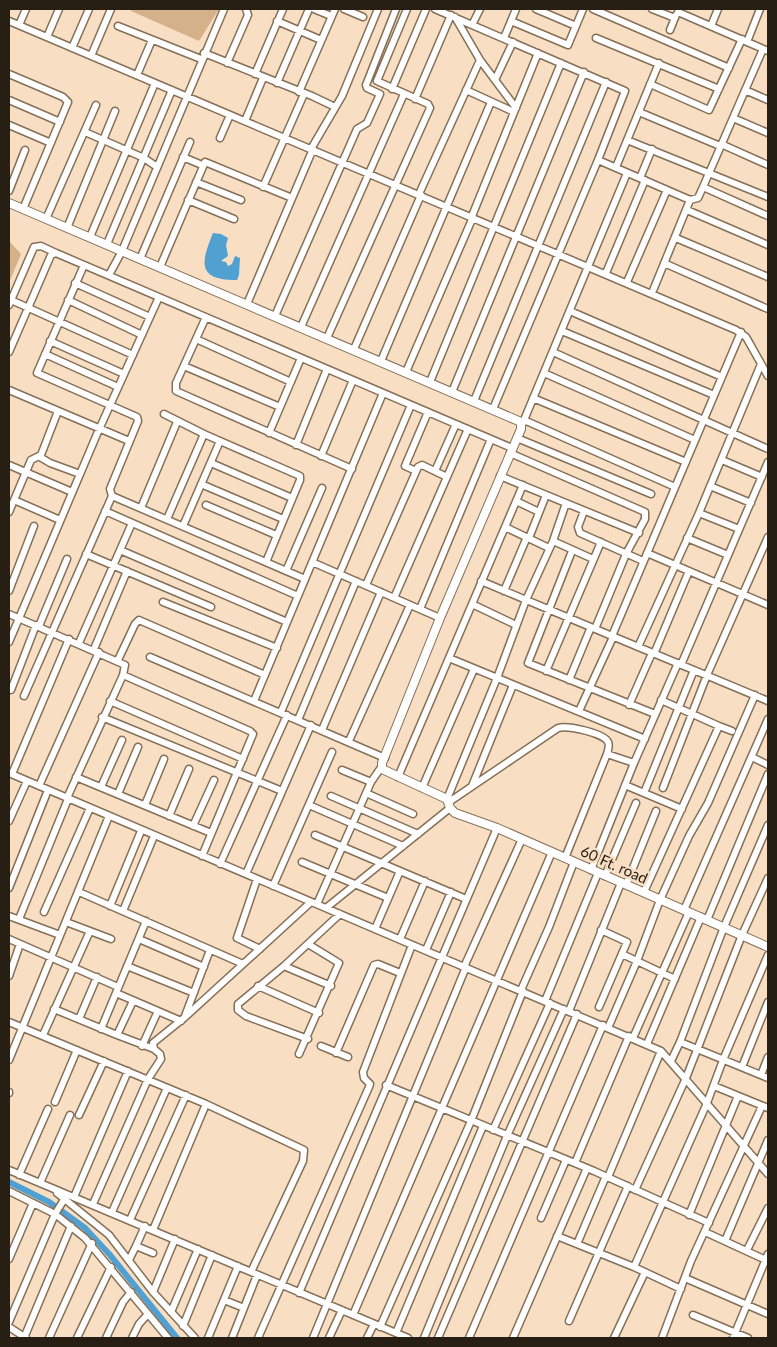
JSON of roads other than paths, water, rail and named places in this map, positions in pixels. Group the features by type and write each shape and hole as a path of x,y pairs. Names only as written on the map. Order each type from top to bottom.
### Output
{"street":[{"path":"19,25 26,9"},
{"path":"47,37 59,9"},
{"path":"72,48 89,9"},
{"path":"91,56 111,9"},
{"path":"108,275 122,251 224,9"},
{"path":"227,63 248,15 246,9"},
{"path":"254,74 283,9"},
{"path":"277,83 309,9"},
{"path":"314,9 332,16"},
{"path":"263,187 335,9"},
{"path":"344,9 363,17"},
{"path":"247,304 312,149 342,96 378,9"},
{"path":"380,94 367,88 367,80 396,9"},
{"path":"327,338 430,108 428,104 392,89 377,80 407,9"},
{"path":"392,89 426,9"},
{"path":"435,9 584,72 622,89 625,94 492,409"},
{"path":"472,25 480,9"},
{"path":"504,38 516,9"},
{"path":"536,9 576,26"},
{"path":"511,20 568,45 583,9"},
{"path":"593,9 729,68"},
{"path":"598,160 690,200 698,198 732,118 766,50 677,13 652,9"},
{"path":"711,26 718,9"},
{"path":"650,84 706,110 712,107 729,68 760,9"},
{"path":"670,30 677,13"},
{"path":"453,16 480,60 515,110"},
{"path":"415,99 453,16"},
{"path":"9,21 590,266 741,332 746,336 768,376"},
{"path":"277,21 321,40"},
{"path":"118,26 152,40 227,63 335,107"},
{"path":"596,38 719,89"},
{"path":"137,75 152,40"},
{"path":"495,80 513,42"},
{"path":"406,372 538,53"},
{"path":"354,349 480,60"},
{"path":"430,382 561,63"},
{"path":"616,168 658,63"},
{"path":"452,392 518,236 584,72"},
{"path":"9,74 68,101 23,209"},
{"path":"246,121 263,78"},
{"path":"474,401 606,82"},
{"path":"90,238 156,83"},
{"path":"275,316 356,128 367,123 384,85"},
{"path":"107,244 172,90"},
{"path":"466,90 490,102 515,110"},
{"path":"745,90 768,100"},
{"path":"301,327 404,94"},
{"path":"9,100 60,122"},
{"path":"381,361 490,102"},
{"path":"46,219 96,105"},
{"path":"67,228 115,111"},
{"path":"639,112 768,165"},
{"path":"220,138 230,115"},
{"path":"732,118 768,133"},
{"path":"9,126 51,143"},
{"path":"85,132 144,158 157,167"},
{"path":"627,140 768,197"},
{"path":"140,259 190,142"},
{"path":"606,273 652,149"},
{"path":"9,191 25,150"},
{"path":"183,157 202,165"},
{"path":"160,267 202,165 208,162 292,198"},
{"path":"154,1049 155,1041 183,1020 243,964 314,903 331,874 371,782 382,766 440,618 590,266 627,173"},
{"path":"196,182 241,200"},
{"path":"703,188 768,216"},
{"path":"627,282 667,190"},
{"path":"188,200 234,219"},
{"path":"652,293 690,200"},
{"path":"9,203 675,487"},
{"path":"687,210 768,245"},
{"path":"676,238 768,277"},
{"path":"133,355 59,321 10,302 34,247 41,246 56,252 468,429 645,512 645,519 639,533 626,554 569,680"},
{"path":"9,352 51,255 56,252"},
{"path":"664,263 768,309"},
{"path":"24,696 106,511 112,496 110,489 137,417 39,375 38,369 84,265"},
{"path":"75,283 150,317"},
{"path":"9,642 99,428 160,297"},
{"path":"68,300 142,335"},
{"path":"570,311 722,378"},
{"path":"206,317 175,388 179,394 352,469"},
{"path":"562,331 714,395"},
{"path":"580,711 591,689 741,332"},
{"path":"196,339 291,382"},
{"path":"50,341 124,374"},
{"path":"553,352 768,448"},
{"path":"45,354 118,387"},
{"path":"269,433 301,358"},
{"path":"638,647 699,513 722,460 731,432 761,364"},
{"path":"184,366 280,407"},
{"path":"296,445 327,369"},
{"path":"544,373 695,440"},
{"path":"321,456 353,380"},
{"path":"9,390 129,441"},
{"path":"254,701 384,393"},
{"path":"533,398 686,462"},
{"path":"220,864 411,405"},
{"path":"40,456 58,411"},
{"path":"416,471 405,466 428,412"},
{"path":"164,414 204,434 298,473 300,480 266,562"},
{"path":"140,508 177,422"},
{"path":"435,471 456,424"},
{"path":"394,598 468,429"},
{"path":"167,519 204,434"},
{"path":"517,438 651,494"},
{"path":"420,609 491,439"},
{"path":"183,526 220,441"},
{"path":"9,512 33,458 40,456"},
{"path":"40,456 50,463 80,474"},
{"path":"722,460 762,477"},
{"path":"493,1130 547,1002 598,873 625,785 634,763 661,700 717,583 768,462"},
{"path":"211,463 292,498"},
{"path":"9,465 72,492"},
{"path":"366,585 416,471 422,465 447,477"},
{"path":"500,476 639,533"},
{"path":"201,484 283,519"},
{"path":"398,777 523,485"},
{"path":"710,486 751,503"},
{"path":"286,571 322,488"},
{"path":"504,591 546,495"},
{"path":"112,496 306,579"},
{"path":"14,500 60,520"},
{"path":"516,501 539,512"},
{"path":"448,803 516,625 553,541 566,503"},
{"path":"206,505 276,534"},
{"path":"106,511 298,596"},
{"path":"584,511 578,530 644,561"},
{"path":"699,513 740,529"},
{"path":"79,643 132,523"},
{"path":"9,591 34,526"},
{"path":"505,527 549,548"},
{"path":"663,788 707,675 768,537"},
{"path":"687,538 728,555"},
{"path":"553,541 593,559"},
{"path":"546,671 601,542"},
{"path":"120,550 287,622"},
{"path":"572,551 527,661 530,665 656,714"},
{"path":"647,553 768,605"},
{"path":"86,554 212,607"},
{"path":"11,690 67,559"},
{"path":"312,562 440,618"},
{"path":"629,705 689,571"},
{"path":"39,786 127,572"},
{"path":"298,720 356,581"},
{"path":"481,581 768,701"},
{"path":"322,730 380,592"},
{"path":"163,602 276,648"},
{"path":"472,604 516,625"},
{"path":"349,741 410,605"},
{"path":"9,614 118,660 125,665 123,675 102,717 67,798 19,920"},
{"path":"118,660 135,624 139,620 265,675"},
{"path":"69,639 10,774 662,1051 768,1174"},
{"path":"150,656 385,758"},
{"path":"449,658 645,738"},
{"path":"422,788 474,669"},
{"path":"644,793 694,670"},
{"path":"123,675 250,730 253,738 202,856"},
{"path":"471,787 513,685"},
{"path":"469,1338 548,1153 605,1026 637,961 660,900 689,836 708,803 755,695"},
{"path":"661,700 732,731"},
{"path":"110,701 243,759"},
{"path":"102,717 282,792"},
{"path":"575,1163 631,1037 662,973 686,911 768,719"},
{"path":"246,874 311,725"},
{"path":"326,908 418,834 448,803 564,726 608,740 608,754 565,858"},
{"path":"644,892 719,726"},
{"path":"101,787 122,740"},
{"path":"118,794 138,747"},
{"path":"273,886 332,752"},
{"path":"608,754 634,763"},
{"path":"752,757 768,765"},
{"path":"145,806 164,759"},
{"name":"60 Ft. road","path":"382,766 384,771 422,788 448,803 455,813 497,828 768,947"},
{"path":"169,816 189,769"},
{"path":"342,770 371,782"},
{"path":"647,1044 768,774"},
{"path":"76,777 211,834"},
{"path":"193,826 214,780"},
{"path":"9,821 27,781"},
{"path":"625,785 682,809"},
{"path":"9,888 48,790"},
{"path":"366,793 413,814"},
{"path":"331,796 418,834"},
{"path":"598,873 636,802"},
{"path":"308,805 403,846"},
{"path":"44,912 90,808"},
{"path":"424,1338 507,1136 656,811"},
{"path":"9,1060 109,816"},
{"path":"671,1061 724,928 765,841 768,825"},
{"path":"299,1293 497,828"},
{"path":"110,906 141,830"},
{"path":"315,835 466,899"},
{"path":"123,911 154,836"},
{"path":"313,1338 465,967 522,839"},
{"path":"353,1315 552,852"},
{"path":"302,862 388,898"},
{"path":"367,1338 377,1325 470,1121 574,862"},
{"path":"375,929 400,871"},
{"path":"635,1190 686,1078 742,935 768,878"},
{"path":"257,879 237,938 260,949"},
{"path":"400,940 425,881"},
{"path":"79,892 243,964"},
{"path":"426,950 451,892"},
{"path":"308,1038 240,1013 238,1004 284,966 340,914"},
{"path":"9,916 60,935"},
{"path":"101,1029 146,921"},
{"path":"66,922 111,939"},
{"path":"599,1006 627,942 601,930"},
{"path":"43,1035 90,931"},
{"path":"9,939 96,977 132,1000 183,1020"},
{"path":"139,939 204,967"},
{"path":"9,976 20,944"},
{"path":"299,1054 331,986 339,963 308,944"},
{"path":"258,1338 369,1087 370,1084 364,1078 363,1072 412,944"},
{"path":"183,1020 210,950"},
{"path":"622,954 675,979"},
{"path":"634,1267 707,1103 723,1060 768,955"},
{"path":"336,1053 374,965 378,964 400,973"},
{"path":"127,966 194,993"},
{"path":"284,966 331,986"},
{"path":"79,1019 96,977"},
{"path":"258,986 319,1013"},
{"path":"117,1036 132,1000"},
{"path":"742,1067 768,1002"},
{"path":"54,1009 117,1036 154,1049 162,1057 148,1079 93,1204"},
{"path":"142,1046 158,1011"},
{"path":"438,1338 577,1014"},
{"path":"9,1022 186,1095 304,1150 303,1161 254,1273 244,1308 232,1338"},
{"path":"680,1042 768,1078"},
{"path":"322,1046 348,1057"},
{"path":"54,1102 78,1050"},
{"path":"577,1244 662,1051"},
{"path":"761,1075 768,1057"},
{"path":"80,1116 104,1061"},
{"path":"74,1197 128,1071"},
{"path":"386,1085 587,1168 709,1223"},
{"path":"662,1338 709,1223 744,1146 765,1107 714,1086"},
{"path":"112,1212 168,1088"},
{"path":"130,1220 186,1095"},
{"path":"689,1215 738,1096"},
{"path":"153,1230 206,1104"},
{"path":"19,1175 48,1109"},
{"path":"40,1183 70,1115"},
{"path":"396,1333 483,1126"},
{"path":"725,1242 768,1140"},
{"path":"541,1218 566,1160"},
{"path":"513,1338 587,1168"},
{"path":"9,1170 408,1338"},
{"path":"569,1321 628,1186"},
{"path":"52,1189 63,1200 109,1235 153,1292 196,1338"},
{"path":"9,1191 57,1212 92,1243 168,1338"},
{"path":"9,1322 63,1200"},
{"path":"9,1260 33,1202"},
{"path":"747,1250 768,1208"},
{"path":"9,1327 25,1338 71,1226"},
{"path":"129,1260 145,1226"},
{"path":"705,1232 725,1242 767,1257 734,1336"},
{"path":"557,1236 634,1267 681,1289"},
{"path":"153,1292 175,1239"},
{"path":"49,1338 92,1243"},
{"path":"136,1246 153,1254"},
{"path":"171,1312 198,1249"},
{"path":"183,1326 212,1255"},
{"path":"208,1338 238,1266"},
{"path":"78,1338 111,1267"},
{"path":"614,1338 645,1272"},
{"path":"685,1278 768,1314"},
{"path":"106,1338 123,1302 131,1292"},
{"path":"224,1300 244,1308"},
{"path":"329,1338 342,1310"},
{"path":"132,1338 139,1324 148,1314"},
{"path":"693,1315 734,1336 748,1338"}],"water":[{"path":"213,233 221,234 228,238 226,245 228,256 221,261 226,262 228,266 232,264 235,256 240,258 237,280 215,277 206,268 206,253"}],"waterway":[{"path":"9,1182 49,1202 85,1228 110,1255 177,1338"}]}
